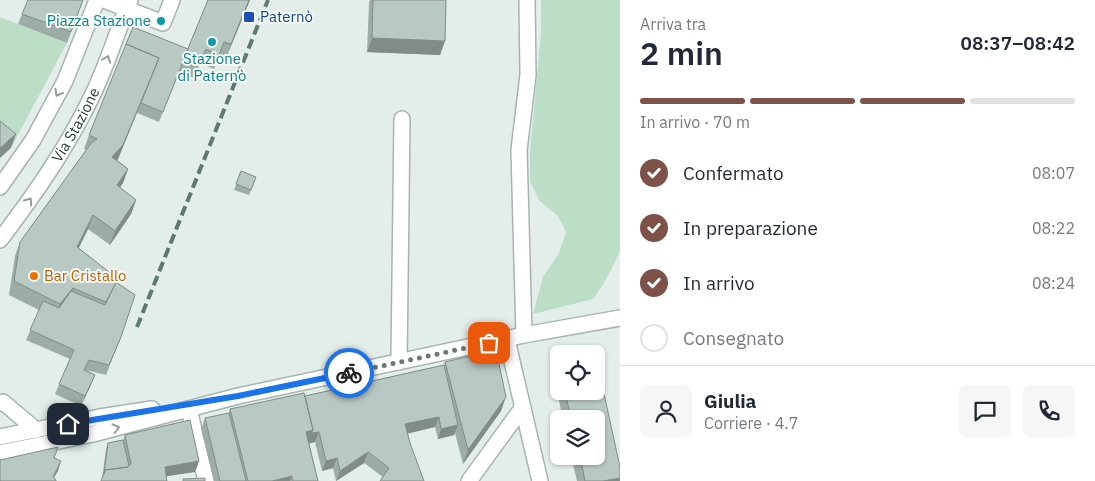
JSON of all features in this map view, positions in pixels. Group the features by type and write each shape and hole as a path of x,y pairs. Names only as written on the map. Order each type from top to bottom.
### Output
{"street":[{"name":"Via Stazione","path":"0,187 33,140 65,82 97,0"},
{"path":"104,0 128,4 163,23 172,0"},
{"path":"524,335 519,150 528,75 527,0"},
{"name":"Via Stazione","path":"0,240 61,155 93,95 128,4"},
{"path":"399,362 402,119"},
{"path":"0,453 93,434 238,396 620,316"},
{"path":"507,340 540,481"},
{"path":"0,437 100,417 238,396"},
{"path":"2,402 36,430"},
{"path":"469,481 523,407"},
{"path":"188,481 205,479 189,409"}],"green space":[{"path":"541,0 620,0 620,252 603,285 593,299 533,314 543,277 559,253 566,232 558,216 539,200 530,181 530,153 541,32"},
{"path":"0,17 67,43 11,148 0,139"}],"building":[{"path":"28,0 83,0 71,32 22,14"},
{"name":"Stazione di Paternò","path":"208,0 249,0 231,44 224,42 219,55 206,49 199,64 184,58"},
{"path":"373,0 446,0 445,41 372,38"},
{"path":"133,27 188,49 163,112 141,103 159,58 126,44"},
{"path":"126,44 159,58 123,145 112,157 128,169 117,185 136,200 115,231 93,215 77,247 118,279 106,302 73,288 60,304 14,281 20,242 92,142 97,139 89,135"},
{"path":"0,121 16,134 0,148"},
{"path":"241,171 256,177 251,190 236,184"},
{"path":"116,282 135,295 109,365 89,360 84,370 95,375 85,396 59,384 74,350 30,330 43,301 59,308 71,291 105,305"},
{"path":"496,350 506,397 468,450 445,362"},
{"path":"444,365 458,425 441,429 439,417 405,424 424,481 380,481 389,468 368,452 340,471 337,458 326,461 319,432 311,433 313,430 305,396"},
{"path":"304,393 313,430 306,432 318,481 293,481 292,476 272,481 248,481 230,409"},
{"path":"605,398 620,467 620,478 603,481 585,481 582,465 605,465 605,410 569,410 567,400 605,400"},
{"path":"229,413 246,481 220,481 205,418"},
{"path":"190,420 199,461 165,467 167,481 101,481 105,470 128,467 131,464 125,435"},
{"path":"123,440 129,466 105,470 104,474 108,443"},
{"path":"58,447 54,458 61,461 53,477 56,481 0,481 0,460"},
{"path":"205,478 205,481 183,481 183,479"}],"railway":[{"path":"137,327 268,0"}],"way so far":[{"path":"349,373 489,343"}],"place":[{"name":"Paternò","path":"249,17"},
{"name":"Piazza Stazione","path":"161,21"},
{"name":"Stazione di Paternò","path":"212,42"},
{"name":"Bar Cristallo","path":"34,276"}],"route":[{"path":"68,424 100,417 238,396 349,373"}]}
